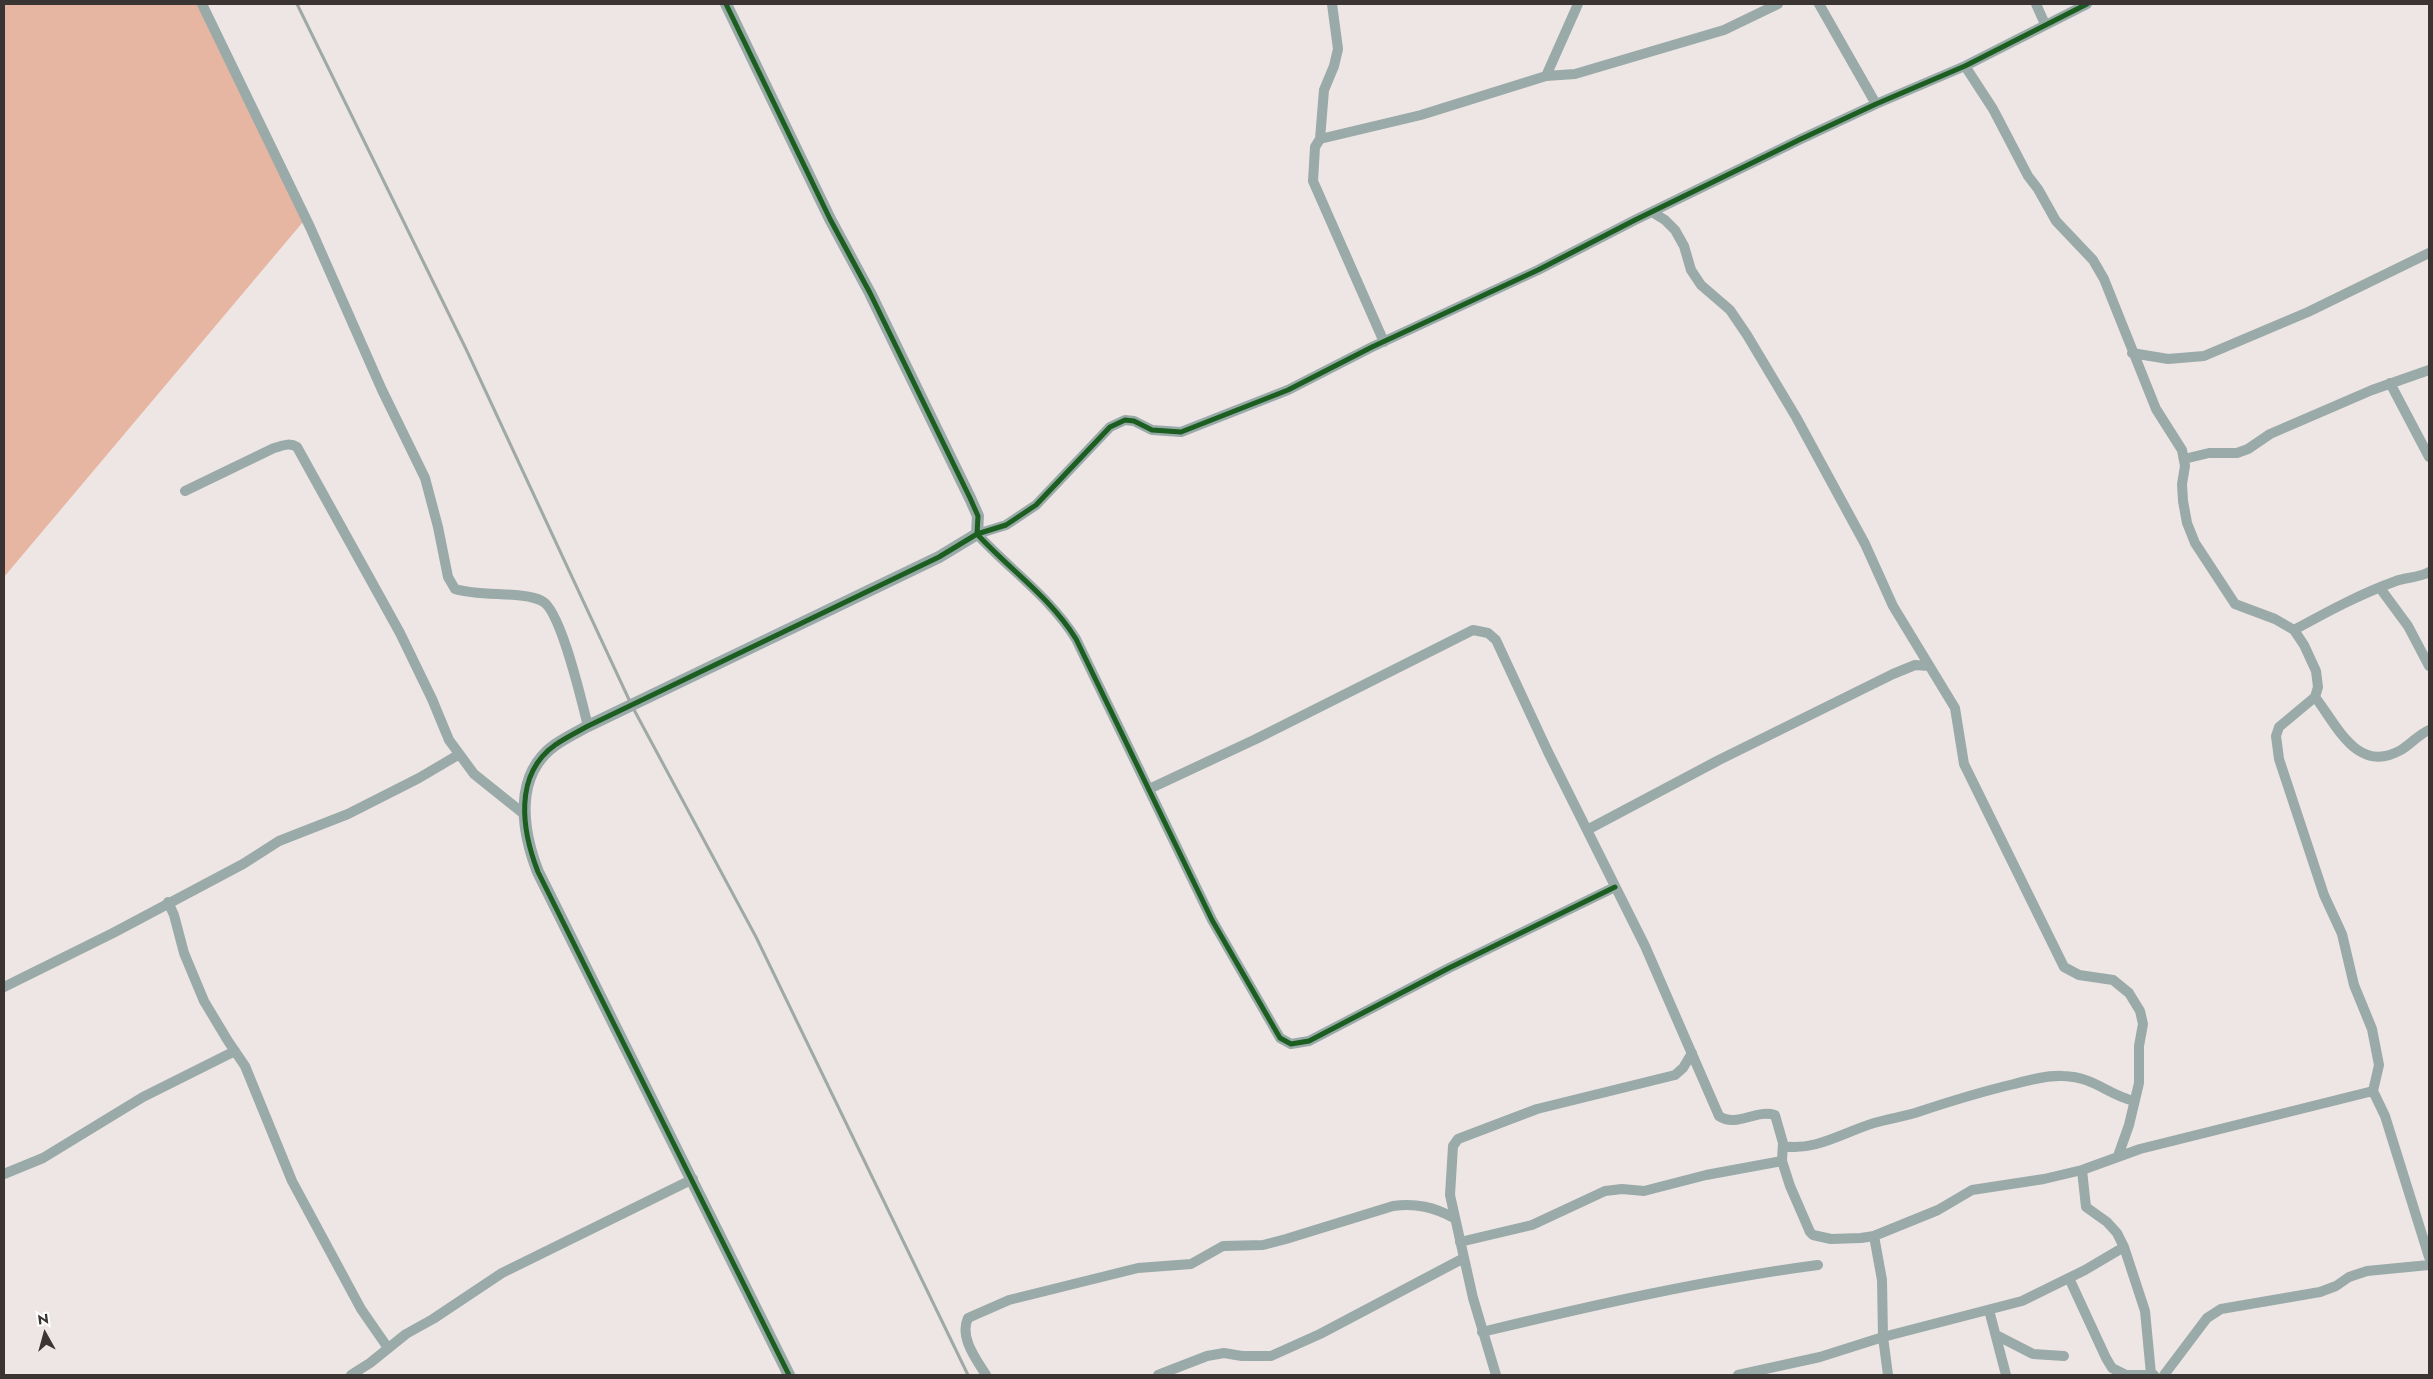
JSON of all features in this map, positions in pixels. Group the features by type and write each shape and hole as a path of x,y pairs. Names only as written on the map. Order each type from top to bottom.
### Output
{"street":[{"path":"202,4 306,219 382,390 425,478 448,577 455,589 468,593 528,597 542,601 550,608 568,654 588,726"},
{"path":"726,4 830,219 870,292 970,498 978,516 977,534 1001,560 1036,589 1064,619 1076,639 1212,920 1280,1038 1291,1044 1309,1041 1449,968 1615,887"},
{"path":"1332,4 1338,49 1334,66 1324,90 1320,139 1314,147 1313,181 1384,342"},
{"path":"1546,76 1578,4"},
{"path":"1320,139 1421,115 1546,76 1575,74 1724,30 1778,4"},
{"path":"1819,4 1876,104"},
{"path":"2036,4 2045,24"},
{"path":"789,1375 538,872 528,847 524,814 528,785 538,762 554,746 588,726 940,557 977,534 1006,525 1036,505 1110,428 1120,421 1134,420 1152,430 1181,432 1288,390 1876,104 1965,66 2087,4"},
{"path":"1965,66 1993,109 2028,176 2038,189 2056,221 2093,260 2114,302 2132,353 2156,409 2174,436 2184,459 2183,501 2187,523 2208,567 2235,604 2275,619 2294,630 2304,645 2316,671 2318,687 2315,698 2279,727 2276,748 2311,858 2332,916 2342,934 2354,985 2372,1029 2379,1070 2373,1091 2385,1116 2429,1257"},
{"path":"1652,212 1666,220 1675,230 1684,246 1691,270 1701,284 1730,310 1746,335 1796,417 1865,544 1893,606 1955,708 1960,727 1964,764 2064,968 2079,975 2113,980 2129,993 2140,1011 2143,1024 2139,1046 2139,1082 2129,1125 2118,1156"},
{"path":"2132,353 2168,359 2204,356 2308,312 2429,253"},
{"path":"2184,459 2248,449 2270,434 2390,383 2429,370"},
{"path":"2390,383 2429,456"},
{"path":"185,491 274,448 286,444 292,444 297,447 400,633 432,699 444,732 458,755 474,774 524,814"},
{"path":"2294,630 2398,580 2424,576 2429,572"},
{"path":"2380,588 2408,626 2429,666"},
{"path":"1149,789 1256,739 1473,630 1488,633 1496,640 1548,752 1645,946 1719,1116 1732,1121 1757,1114 1769,1113 1775,1115 1783,1146 1782,1161 1790,1186 1813,1235 1832,1239 1874,1236 1938,1210 1972,1190 2044,1180 2082,1170 2118,1156 2373,1091"},
{"path":"1587,830 1719,760 1893,674 1916,665 1929,666"},
{"path":"2315,698 2351,746 2374,757 2387,756 2402,750 2410,741 2429,730"},
{"path":"4,986 105,937 243,864 278,841 348,814 419,778 458,755"},
{"path":"168,902 174,915 184,953 204,1001 245,1066 292,1181 361,1309 388,1348"},
{"path":"4,1174 43,1158 143,1096 235,1051"},
{"path":"1496,1375 1482,1332 1454,1218 1450,1195 1453,1146 1458,1139 1537,1109 1675,1075 1683,1068 1692,1053"},
{"path":"1783,1146 1801,1149 1874,1123 1981,1092 2032,1079 2060,1075 2081,1078 2100,1084 2122,1098 2134,1101"},
{"path":"1460,1242 1532,1225 1605,1191 1622,1189 1644,1191 1731,1170 1782,1161"},
{"path":"2069,1278 2112,1368 2126,1375 2153,1375 2145,1311 2124,1247 2117,1233 2107,1222 2086,1207 2082,1170"},
{"path":"351,1375 406,1334 434,1319 502,1273 693,1180"},
{"path":"986,1375 968,1345 965,1323 968,1318 1009,1300 1138,1268 1190,1264 1223,1246 1263,1245 1393,1206 1437,1208 1454,1218"},
{"path":"1874,1236 1882,1280 1883,1337 1888,1375"},
{"path":"1738,1375 1820,1357 1883,1337 2022,1301 2069,1278 2124,1247"},
{"path":"1158,1375 1208,1356 1224,1353 1242,1356 1271,1356 1320,1334 1464,1258"},
{"path":"1482,1332 1638,1295 1740,1276 1818,1265"},
{"path":"2164,1375 2207,1318 2221,1309 2320,1292 2336,1286 2349,1277 2367,1271 2429,1265"},
{"path":"1989,1310 2006,1375"},
{"path":"1996,1336 2033,1354 2047,1357 2064,1356"}],"shaded area":[{"path":"4,4 207,4 308,216 4,577"}],"railway":[{"path":"297,4 466,349 632,706 756,937 968,1375"}],"cycle path":[{"path":"726,4 830,219 870,293 970,498 978,516 977,534 939,557 588,726 559,742 542,757 532,772 527,788 525,822 532,856 538,872 789,1375"},
{"path":"1615,887 1449,968 1309,1041 1291,1044 1280,1038 1212,920 1076,639 1066,624 1042,597 977,534 1006,525 1036,505 1110,427 1125,420 1134,421 1152,430 1181,432 1288,390 1372,347 1538,270 1635,220 1801,139 1965,66 2087,4"}]}
